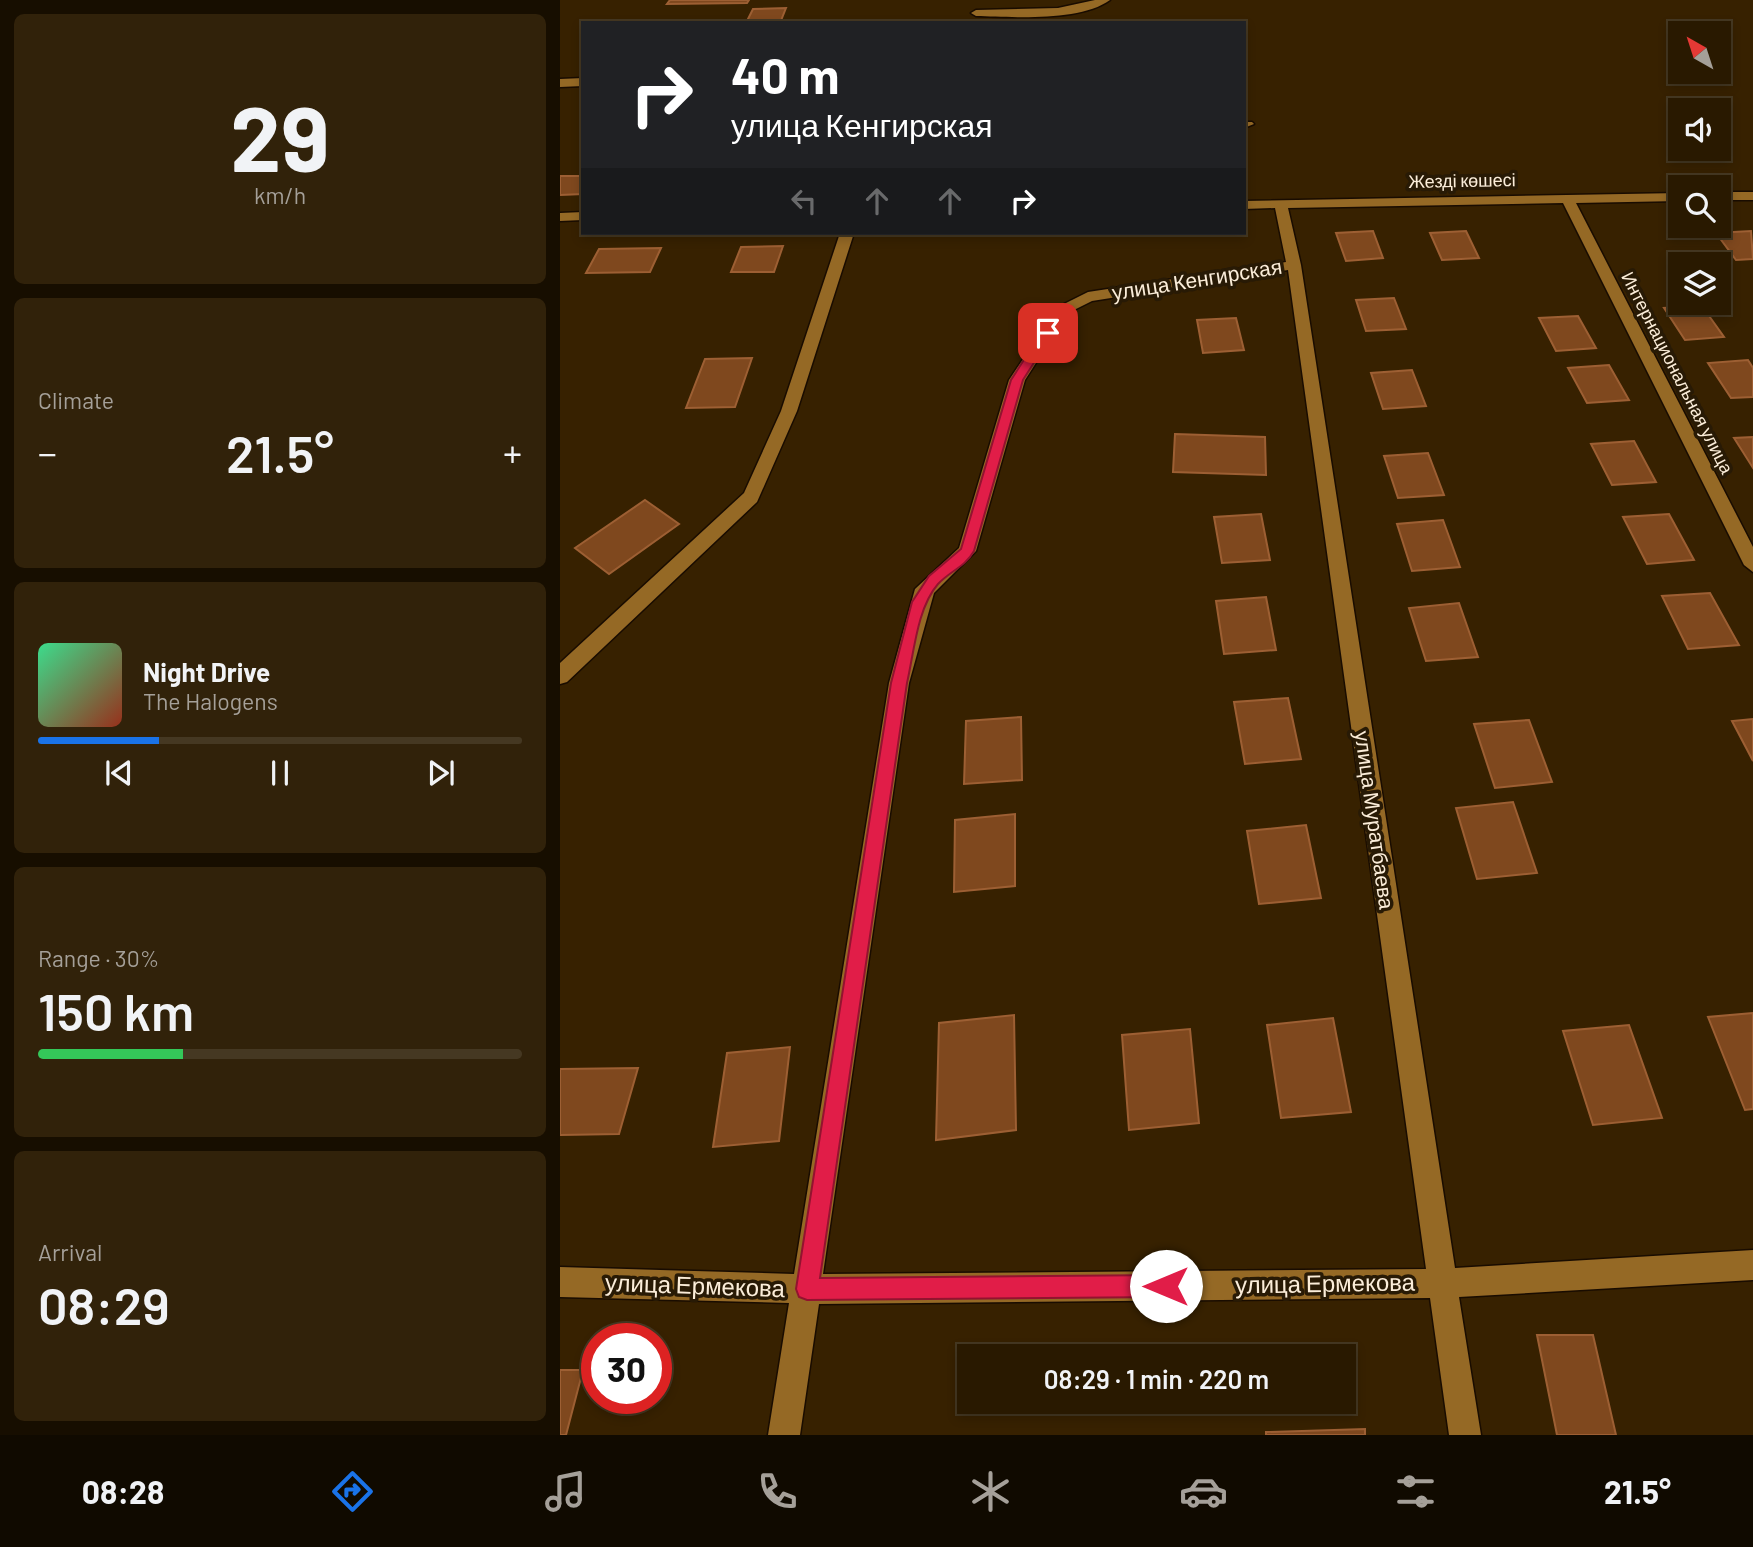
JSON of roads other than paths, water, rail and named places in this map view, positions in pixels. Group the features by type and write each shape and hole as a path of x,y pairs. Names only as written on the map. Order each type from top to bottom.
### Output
{"street":[{"path":"979,0 975,18 1053,14 1082,9 1105,0"},
{"path":"560,83 581,82"},
{"path":"1731,196 1753,195"},
{"name":"Жезді көшесі","path":"1246,205 1668,197"},
{"name":"Интернациональная улица","path":"1567,198 1753,565"},
{"name":"улица Муратбаева","path":"1281,205 1294,265 1465,1435"},
{"path":"560,217 581,216"},
{"path":"560,676 751,497 789,411 846,235"},
{"name":"улица Кенгирская","path":"783,1435 899,683 925,589 967,551 1017,380 1063,310 1074,302 1294,265"},
{"name":"улица Ермекова","path":"560,1282 807,1289 1441,1283 1753,1265"}]}
